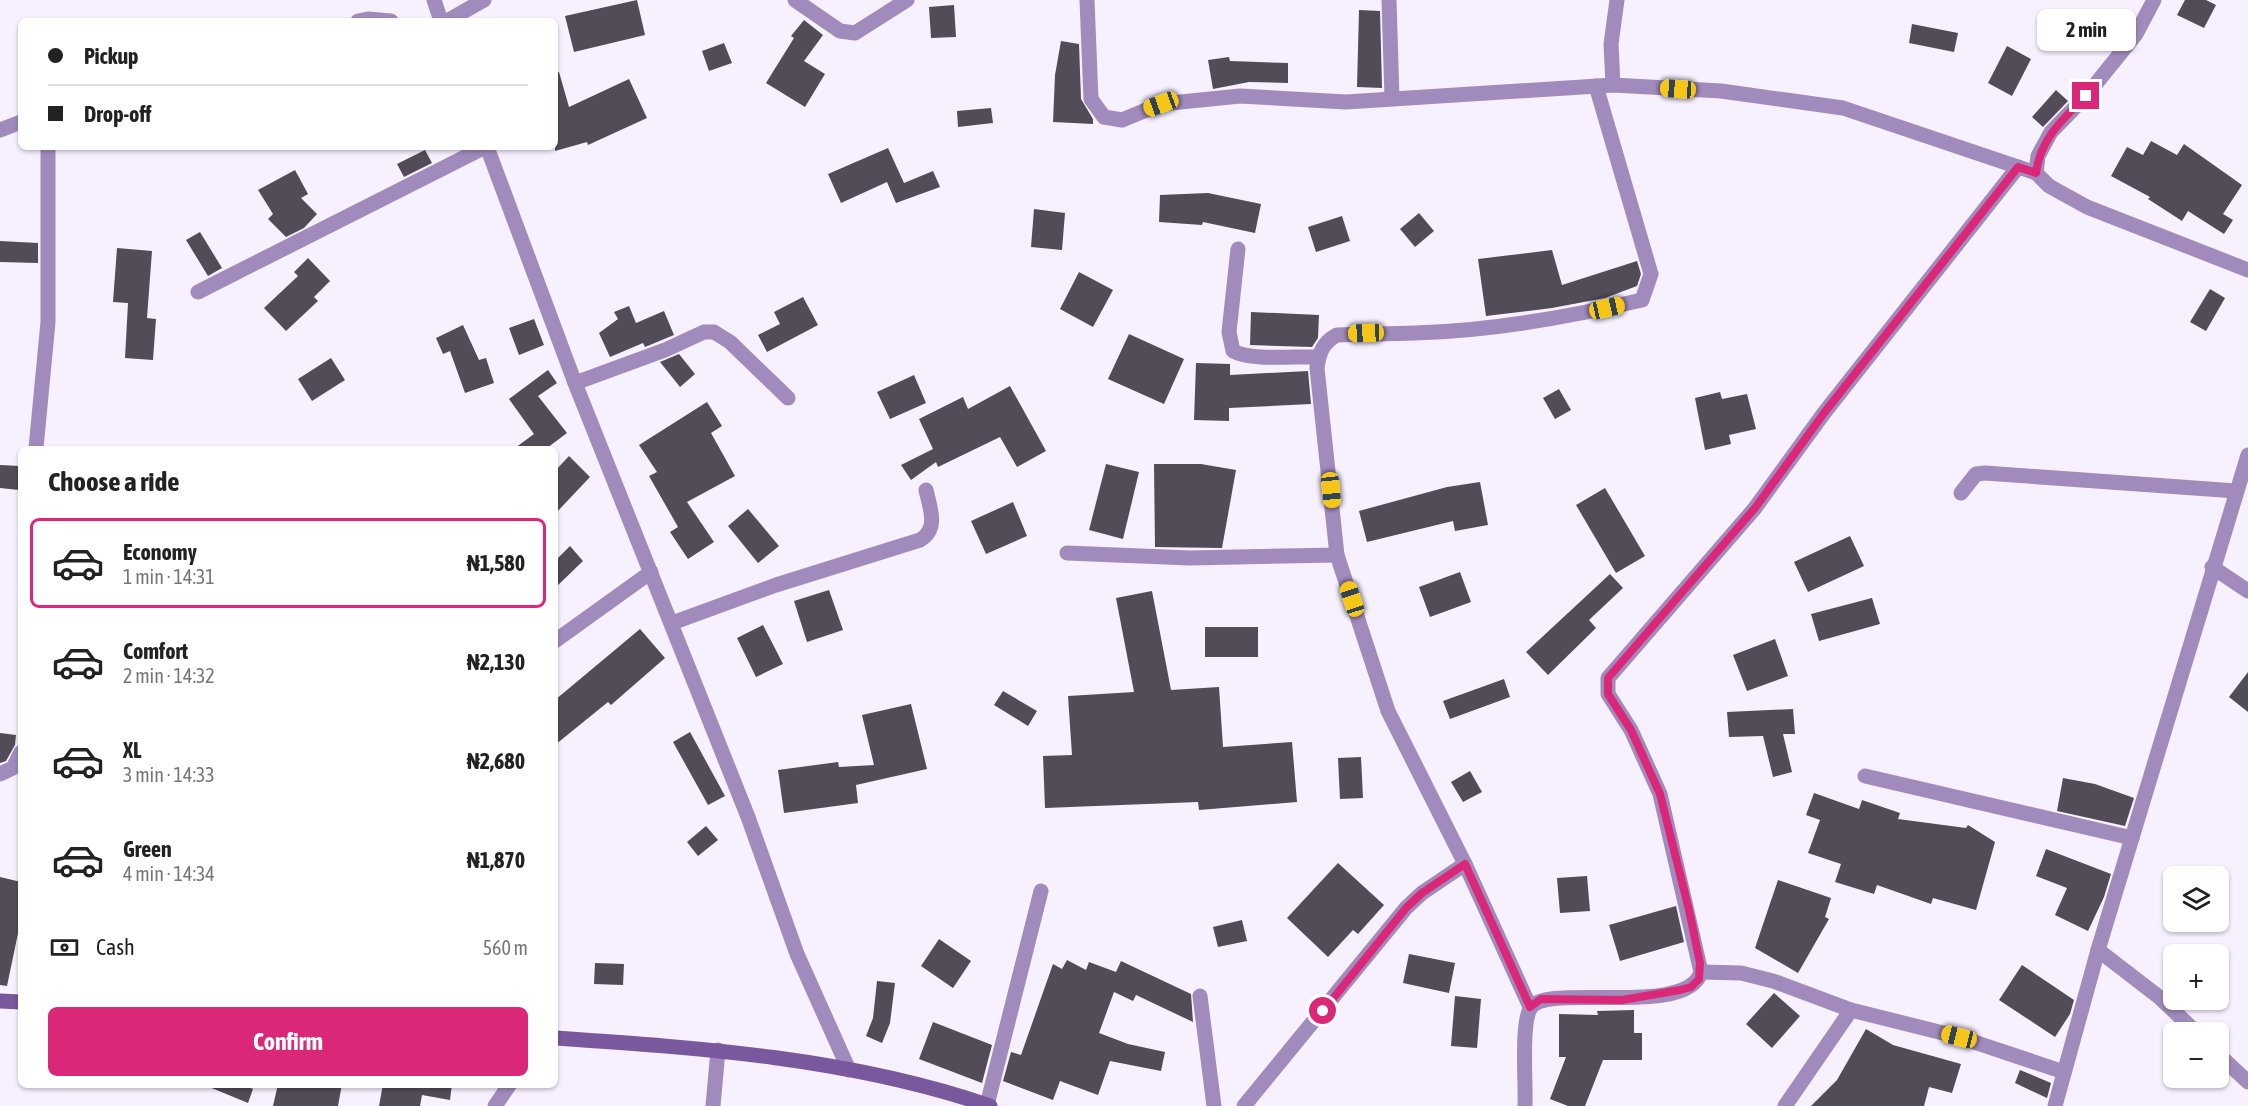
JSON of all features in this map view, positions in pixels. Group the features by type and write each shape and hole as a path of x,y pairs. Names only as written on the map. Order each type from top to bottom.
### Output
{"main road":[{"path":"0,1001 18,1002"},
{"path":"558,1038 718,1050 849,1070 988,1105"}],"street":[{"path":"434,0 440,18"},
{"path":"452,18 484,0"},
{"path":"795,0 840,31 855,33 908,0"},
{"path":"1087,0 1091,99 1104,117 1122,120 1161,104 1240,96 1346,102 1613,85 1721,91 1843,108 2036,173 2049,186 2087,207 2248,270"},
{"path":"1389,0 1392,98"},
{"path":"1613,85 1611,44 1617,0"},
{"path":"2036,173 2038,156 2051,132 2086,96 2136,34 2154,0"},
{"path":"1530,1007 1465,864 1388,711 1337,555 1317,368 1318,357 1329,339 1337,335 1417,333 1493,326 1589,313 1642,300 1651,274 1596,86"},
{"path":"0,130 18,123"},
{"path":"36,446 48,322 48,150"},
{"path":"198,292 480,150"},
{"path":"487,150 575,383 748,817 797,954 849,1070"},
{"path":"1525,1106 1526,1022 1530,1007 1541,999 1622,1000 1680,990 1691,987 1699,979 1701,972 1689,910 1660,794 1631,730 1608,694 1608,678 1755,508 1824,413 2018,167"},
{"path":"1238,249 1229,333 1233,351 1252,357 1283,355 1318,357"},
{"path":"575,383 665,350 704,332 714,332 730,342 788,398"},
{"path":"2055,1106 2098,950 2212,567 2248,455"},
{"path":"1960,493 1976,474 1985,472 2236,491"},
{"path":"672,623 776,585 920,540 928,535 933,523 926,490"},
{"path":"1067,553 1190,558 1337,555"},
{"path":"2212,567 2248,591"},
{"path":"558,639 651,572"},
{"path":"0,774 13,768 18,758"},
{"path":"1865,776 2132,838"},
{"path":"1244,1106 1406,908 1422,893 1465,864"},
{"path":"988,1105 1041,891"},
{"path":"2098,950 2159,997 2185,1022"},
{"path":"1701,972 1741,973 1773,981 1851,1011 1959,1037 2064,1072"},
{"path":"1200,996 1214,1106"},
{"path":"1785,1106 1851,1011"},
{"path":"713,1106 718,1050"},
{"path":"2229,1064 2248,1082"},
{"path":"495,1106 507,1088"}],"building":[{"path":"637,0 645,35 574,52 565,16"},
{"path":"2185,0 2206,0 2216,5 2204,28 2177,15"},
{"path":"954,5 956,37 931,38 929,7"},
{"path":"1359,10 1380,11 1382,88 1357,87"},
{"path":"804,20 823,35 804,61 825,74 805,107 766,83 794,38 791,36"},
{"path":"1912,24 1958,33 1954,52 1909,43"},
{"path":"1061,41 1079,44 1081,99 1093,119 1093,124 1053,122 1055,75"},
{"path":"724,43 732,63 709,71 702,51"},
{"path":"2007,46 2031,59 2012,96 1988,83"},
{"path":"1229,57 1230,61 1288,63 1288,83 1249,82 1213,89 1208,60"},
{"path":"558,72 569,107 629,79 647,118 588,145 587,142 555,151 558,150"},
{"path":"2056,90 2068,101 2043,127 2032,117"},
{"path":"991,108 993,123 958,127 957,111"},
{"path":"2151,141 2177,155 2184,144 2242,185 2223,214 2233,220 2224,234 2188,211 2182,221 2148,199 2150,197 2111,176 2127,147 2143,155"},
{"path":"888,148 904,183 933,171 940,187 896,203 887,182 841,203 828,174"},
{"path":"425,150 432,163 404,177 397,164"},
{"path":"295,170 308,194 301,198 317,214 304,228 286,237 268,219 273,214 258,190"},
{"path":"1208,193 1261,204 1255,233 1203,222 1202,225 1159,222 1160,195"},
{"path":"1034,209 1065,213 1062,250 1031,247"},
{"path":"1419,213 1434,231 1415,247 1400,229"},
{"path":"1342,216 1350,241 1316,252 1308,227"},
{"path":"200,232 222,268 208,276 186,240"},
{"path":"0,241 38,243 38,263 0,262"},
{"path":"117,248 152,251 147,318 156,319 153,360 125,358 128,303 113,302"},
{"path":"1552,250 1562,285 1637,261 1641,274 1637,286 1605,298 1552,308 1486,316 1478,259"},
{"path":"308,258 330,281 314,297 318,301 286,331 264,308 298,276 294,272"},
{"path":"1079,272 1113,290 1093,327 1060,309"},
{"path":"2210,289 2225,298 2206,331 2190,322"},
{"path":"803,297 818,325 767,352 758,335 780,324 774,312"},
{"path":"629,306 636,323 664,311 674,335 645,347 643,343 610,357 599,333 618,319 614,312"},
{"path":"1251,312 1319,315 1318,338 1312,347 1250,345"},
{"path":"534,319 544,345 519,355 509,328"},
{"path":"463,325 479,360 486,358 494,383 465,393 450,351 443,354 436,338"},
{"path":"1129,334 1184,359 1164,404 1108,379"},
{"path":"679,354 695,374 680,387 660,362"},
{"path":"331,358 345,380 312,401 298,379"},
{"path":"1196,363 1230,364 1230,375 1308,371 1311,404 1229,408 1229,421 1194,420"},
{"path":"548,370 557,383 538,396 567,433 550,446 518,446 534,434 509,399"},
{"path":"914,375 926,403 890,419 877,392"},
{"path":"1010,386 1046,451 1017,467 1000,437 938,467 936,462 911,480 901,465 933,449 919,419 963,397 968,409"},
{"path":"1559,389 1571,410 1555,419 1543,398"},
{"path":"1720,392 1722,399 1747,394 1756,429 1729,435 1731,444 1705,450 1695,398"},
{"path":"707,402 722,426 711,433 735,476 687,502 714,542 688,559 670,532 678,527 649,476 657,472 639,445"},
{"path":"569,456 590,477 558,511 558,468"},
{"path":"1106,464 1139,472 1123,539 1089,530"},
{"path":"1154,464 1201,464 1236,470 1222,548 1155,547"},
{"path":"0,465 18,466 18,490 0,488"},
{"path":"1480,482 1488,525 1455,531 1453,521 1367,542 1359,511 1447,487"},
{"path":"1605,488 1645,556 1616,573 1576,505"},
{"path":"1013,502 1027,536 986,554 971,521"},
{"path":"748,509 779,546 758,563 728,526"},
{"path":"1850,536 1864,566 1808,592 1794,562"},
{"path":"570,546 583,561 558,585 558,558"},
{"path":"1460,572 1471,602 1430,617 1419,587"},
{"path":"1610,574 1623,588 1589,620 1596,628 1548,675 1526,652"},
{"path":"829,590 843,630 807,642 794,601"},
{"path":"1152,591 1171,690 1219,687 1223,747 1292,742 1297,802 1199,810 1198,802 1045,808 1043,756 1072,755 1068,696 1134,692 1116,598"},
{"path":"1872,598 1880,624 1819,641 1811,614"},
{"path":"763,625 783,664 756,677 737,638"},
{"path":"1205,627 1258,627 1258,657 1205,657"},
{"path":"640,629 665,658 611,705 608,702 558,743 558,697"},
{"path":"1775,639 1788,676 1747,691 1733,655"},
{"path":"2248,672 2248,712 2229,697"},
{"path":"1504,679 1510,697 1450,719 1443,701"},
{"path":"1003,691 1037,711 1028,726 994,705"},
{"path":"911,704 927,769 856,785 858,803 784,813 778,770 838,762 839,767 874,765 862,715"},
{"path":"1793,709 1795,734 1783,734 1792,772 1773,777 1763,736 1729,737 1727,712"},
{"path":"690,732 725,796 708,805 673,742"},
{"path":"0,733 16,735 15,745 6,761 0,763"},
{"path":"1361,757 1363,798 1340,799 1338,758"},
{"path":"1470,771 1482,792 1463,802 1451,782"},
{"path":"2063,778 2095,784 2134,798 2125,826 2057,811"},
{"path":"1814,793 1859,809 1862,800 1900,813 1898,819 1966,828 1968,825 1995,842 1976,910 1933,898 1931,904 1877,885 1874,894 1835,882 1841,864 1808,853 1820,820 1806,815"},
{"path":"706,826 718,840 698,856 687,842"},
{"path":"2046,849 2111,874 2104,897 2088,931 2055,915 2067,888 2036,876"},
{"path":"1338,863 1384,905 1358,934 1353,930 1328,957 1287,918"},
{"path":"1587,876 1590,911 1560,913 1557,878"},
{"path":"0,877 18,881 18,933 7,986 0,985"},
{"path":"1778,880 1831,898 1825,917 1829,919 1798,973 1755,948"},
{"path":"1676,906 1684,942 1620,961 1609,925"},
{"path":"1242,920 1247,941 1218,947 1213,927"},
{"path":"939,939 971,961 953,988 921,966"},
{"path":"1409,954 1455,963 1449,993 1403,983"},
{"path":"1067,960 1086,970 1089,962 1116,972 1121,961 1191,994 1193,1022 1136,995 1133,1001 1114,992 1099,1033 1128,1044 1165,1052 1161,1071 1110,1061 1098,1095 1060,1081 1053,1100 1003,1081 1011,1052 1021,1055 1053,964 1062,969"},
{"path":"595,963 624,964 623,985 594,984"},
{"path":"2022,965 2074,1000 2070,1014 2055,1037 1999,1000"},
{"path":"877,981 895,983 890,1023 882,1043 866,1036 873,1018"},
{"path":"1774,993 1800,1016 1772,1048 1746,1024"},
{"path":"1455,996 1481,999 1477,1048 1451,1046"},
{"path":"1634,1010 1634,1033 1642,1033 1642,1060 1603,1060 1585,1106 1568,1106 1550,1099 1566,1057 1559,1057 1559,1014 1598,1015 1597,1011"},
{"path":"933,1022 992,1045 982,1083 919,1059"},
{"path":"1866,1029 1893,1045 1961,1064 1952,1093 1929,1087 1924,1106 1811,1106 1837,1080"},
{"path":"2020,1070 2051,1083 2047,1098 2015,1083"},
{"path":"212,1088 251,1088 253,1089 248,1103"},
{"path":"277,1088 341,1088 338,1106 273,1106"},
{"path":"382,1088 452,1088 450,1100 422,1095 420,1106 379,1106"}],"route":[{"path":"1323,1011 1406,908 1422,893 1465,864 1530,1007 1541,999 1622,1000 1680,990 1691,987 1699,979 1700,963 1689,910 1660,794 1631,730 1608,694 1606,686 1608,678 1755,508 1824,413 2018,167 2036,173 2038,156 2051,132 2086,96"}]}
